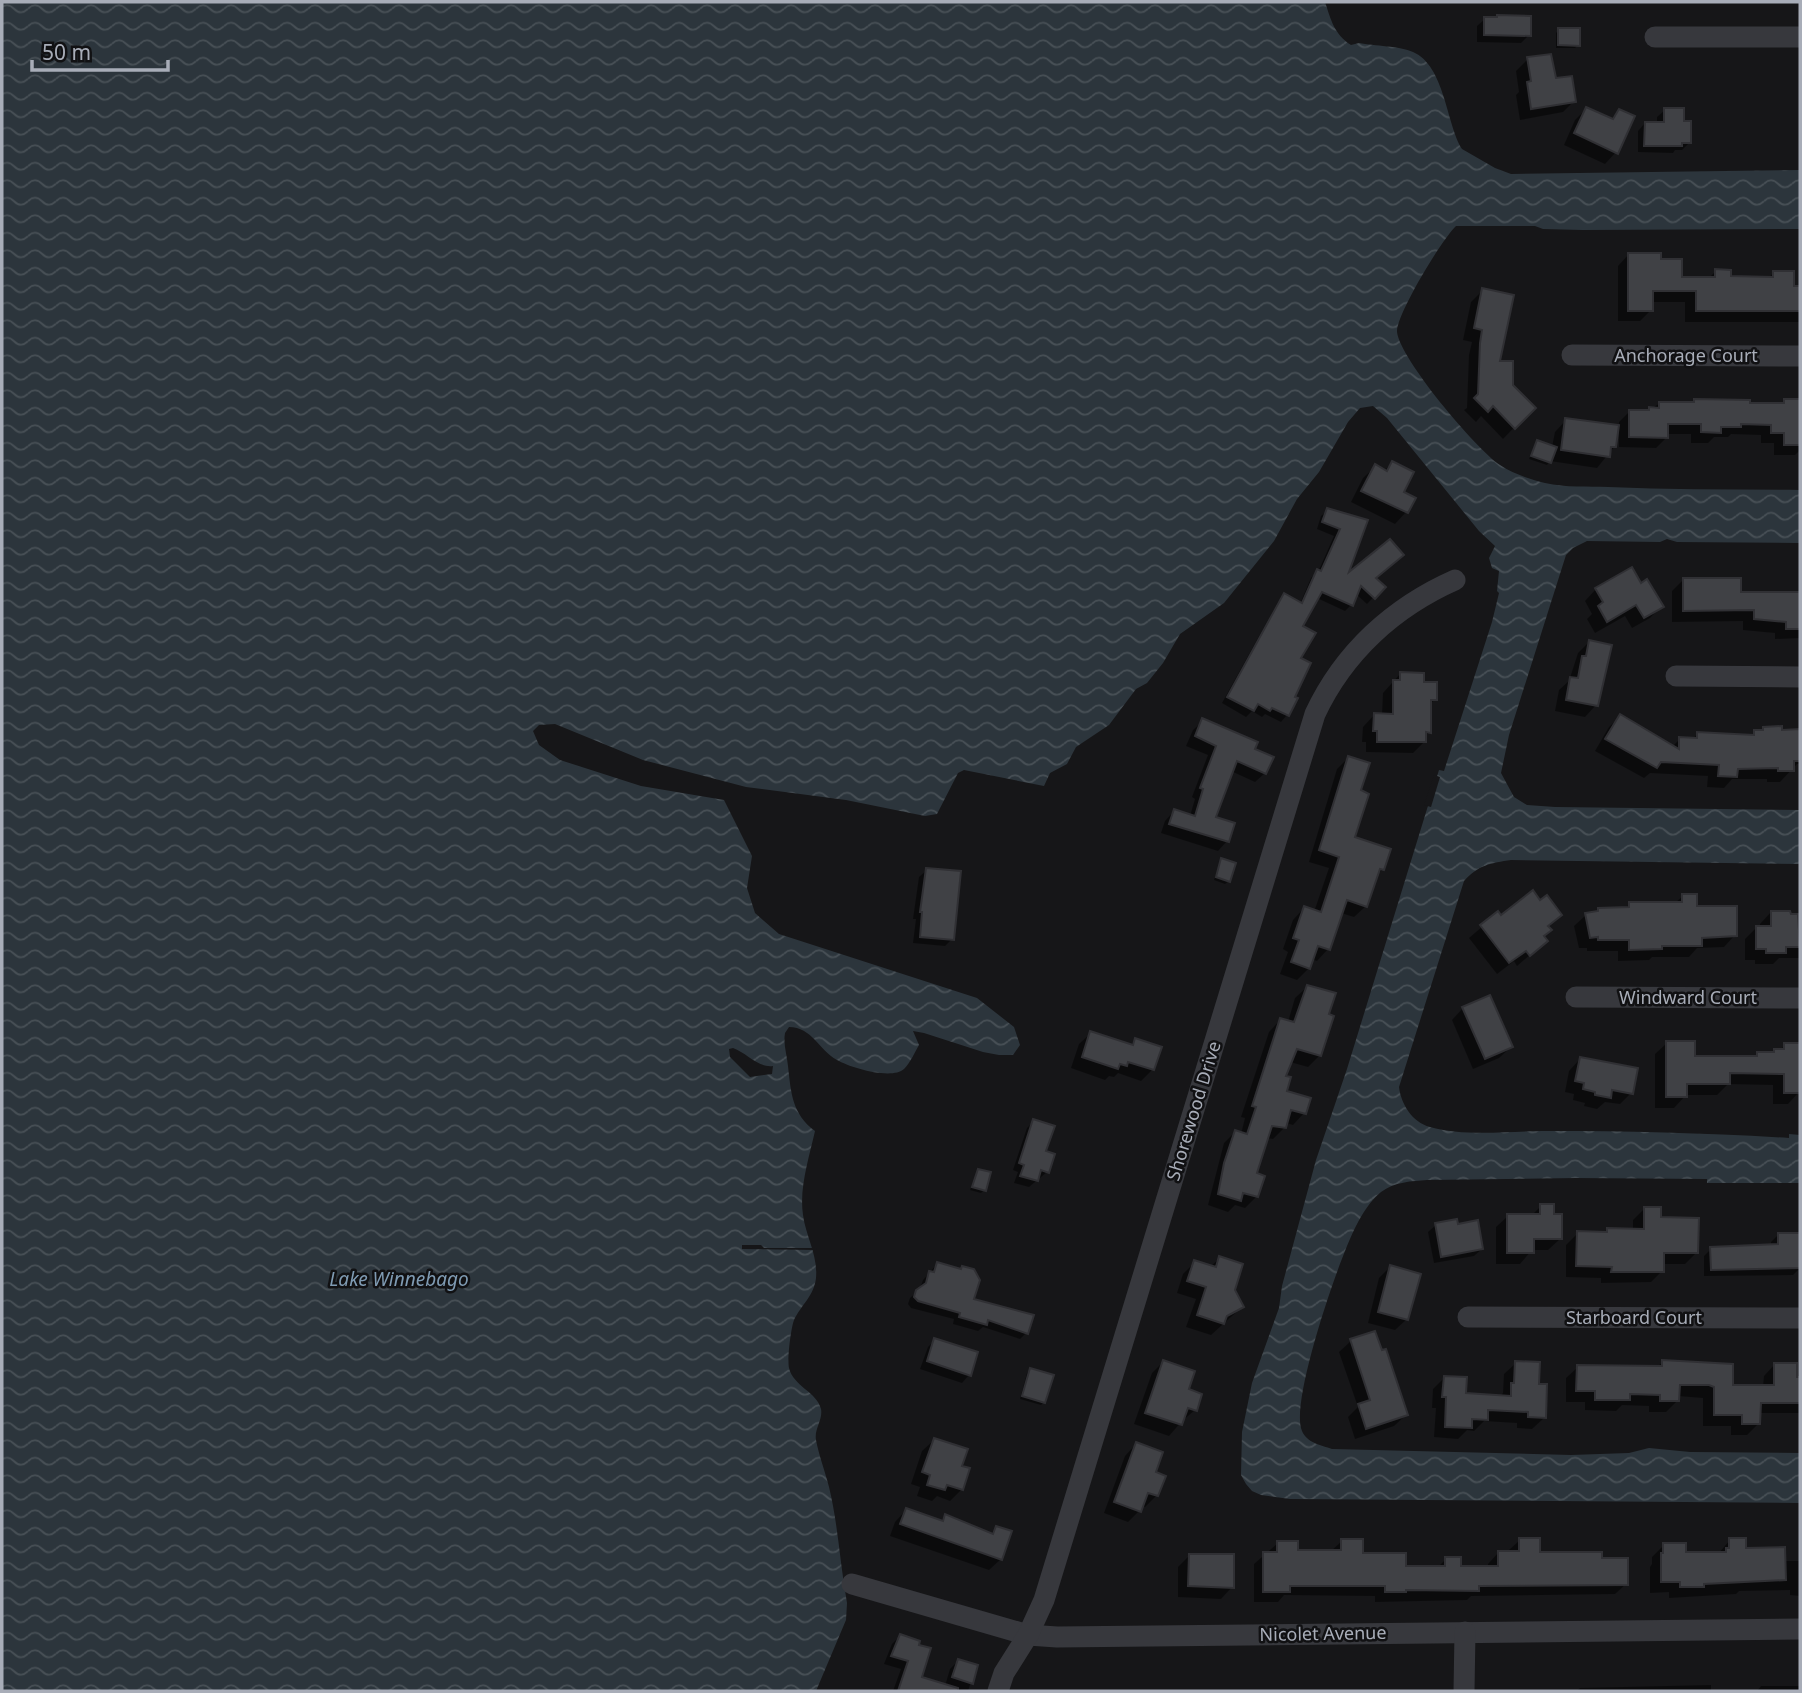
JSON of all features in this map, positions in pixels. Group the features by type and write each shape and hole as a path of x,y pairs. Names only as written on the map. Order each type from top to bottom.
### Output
{"street":[{"path":"1655,37 1800,37"},
{"name":"Anchorage Court","path":"1572,355 1800,356"},
{"name":"Shorewood Drive","path":"999,1691 1004,1673 1028,1635 1044,1600 1315,714 1334,678 1361,646 1395,613 1423,594 1455,580"},
{"path":"1676,676 1800,677"},
{"name":"Windward Court","path":"1576,998 1800,998"},
{"name":"Starboard Court","path":"1468,1317 1800,1318"},
{"name":"Nicolet Avenue","path":"852,1584 1028,1635 1057,1637 1800,1629"},
{"path":"1464,1691 1465,1632"}],"water":[{"name":"Lake Winnebago","path":"2,2 1325,2 1337,31 1351,45 1359,43 1401,48 1424,59 1432,69 1444,96 1462,149 1511,174 1800,170 1800,229 1583,230 1543,229 1535,226 1456,226 1421,278 1404,310 1397,332 1411,362 1458,423 1489,456 1522,476 1569,486 1800,490 1800,543 1677,542 1667,539 1660,542 1587,541 1573,548 1566,555 1509,735 1501,773 1514,797 1527,805 1800,810 1800,864 1511,860 1480,868 1464,881 1399,1087 1402,1100 1413,1117 1424,1125 1457,1132 1638,1132 1789,1138 1789,1134 1800,1135 1800,1183 1576,1178 1427,1180 1392,1186 1370,1203 1349,1242 1318,1329 1300,1415 1302,1431 1307,1438 1332,1449 1571,1455 1629,1453 1649,1448 1690,1452 1800,1453 1800,1503 1290,1499 1252,1491 1241,1475 1242,1432 1252,1383 1279,1308 1282,1286 1316,1160 1347,1069 1439,770 1444,771 1499,593 1499,571 1492,568 1489,558 1495,546 1479,531 1387,418 1373,406 1360,408 1348,422 1319,472 1297,499 1274,541 1224,603 1180,634 1147,683 1136,689 1109,725 1076,747 1067,764 1050,773 1044,786 964,770 958,773 937,814 925,816 846,800 746,787 643,760 555,724 539,725 533,731 539,745 560,760 641,786 724,800 752,856 747,888 755,913 779,934 977,998 1014,1027 1020,1045 1013,1055 999,1055 913,1031 919,1045 906,1067 898,1072 881,1073 837,1060 810,1035 797,1028 789,1027 785,1033 794,1102 807,1124 815,1131 805,1173 802,1205 816,1278 810,1295 794,1320 789,1368 795,1380 815,1398 821,1409 816,1440 832,1501 847,1603 846,1620 816,1691 2,1691","holes":["729,1049 738,1050 757,1063 773,1066 772,1074 750,1077 730,1057"]}],"pier":[{"path":"1434,775 1440,777 1431,807 1424,805"},
{"path":"742,1245 761,1245 764,1248 816,1248 817,1250 742,1249"}],"building":[{"path":"1531,16 1531,36 1484,35 1484,17"},
{"path":"1558,28 1580,28 1580,46 1558,45"},
{"path":"1551,54 1556,78 1572,76 1576,102 1531,109 1527,82 1531,81 1527,57"},
{"path":"1586,107 1613,119 1619,109 1635,116 1618,154 1574,133"},
{"path":"1664,108 1684,108 1684,121 1691,121 1691,143 1682,143 1682,146 1644,146 1645,122 1664,122"},
{"path":"1628,253 1661,253 1661,259 1682,259 1682,277 1715,277 1715,269 1731,270 1731,276 1773,277 1773,271 1794,271 1794,286 1800,286 1800,311 1696,311 1696,291 1653,291 1653,311 1628,311"},
{"path":"1482,288 1514,295 1500,361 1513,361 1513,385 1536,408 1515,429 1493,406 1488,412 1474,398 1478,394 1482,330 1474,328"},
{"path":"1694,399 1784,403 1784,399 1800,399 1800,445 1784,445 1784,433 1771,433 1771,425 1741,424 1741,427 1721,427 1721,433 1701,432 1701,424 1668,424 1668,438 1629,437 1629,410 1649,410 1649,407 1659,408 1659,402 1694,402"},
{"path":"1565,418 1619,425 1616,447 1611,447 1610,457 1561,450"},
{"path":"1537,440 1557,447 1551,463 1531,456"},
{"path":"1392,461 1414,472 1404,492 1416,498 1408,513 1361,491 1375,464 1387,471"},
{"path":"1327,508 1368,520 1349,572 1390,539 1404,555 1376,578 1386,587 1375,599 1361,586 1353,606 1322,592 1303,626 1316,633 1301,658 1311,663 1289,716 1272,708 1270,711 1258,704 1254,711 1227,697 1284,593 1302,603 1317,569 1321,571 1340,529 1322,522"},
{"path":"1632,567 1641,583 1647,579 1664,607 1644,618 1636,605 1607,622 1598,606 1603,602 1595,588"},
{"path":"1683,578 1741,578 1741,592 1800,592 1800,629 1786,629 1786,622 1754,619 1754,610 1683,611"},
{"path":"1589,640 1612,645 1598,706 1566,700 1570,677 1578,678 1582,656 1586,656"},
{"path":"1400,672 1424,673 1424,682 1437,682 1437,700 1431,700 1431,733 1426,732 1426,742 1377,742 1377,731 1373,731 1374,713 1393,714 1393,680 1400,680"},
{"path":"1620,714 1679,749 1679,737 1697,738 1697,732 1754,735 1754,730 1763,730 1763,727 1800,729 1800,761 1794,761 1794,771 1778,771 1778,768 1738,769 1737,777 1718,776 1719,765 1661,762 1657,768 1605,739"},
{"path":"1202,718 1258,742 1255,749 1274,757 1266,774 1237,761 1216,817 1235,823 1229,842 1169,824 1174,809 1195,816 1203,789 1200,788 1216,746 1195,736"},
{"path":"1348,756 1370,763 1361,790 1369,794 1355,837 1391,849 1384,870 1380,869 1367,907 1347,900 1330,950 1318,946 1310,969 1291,962 1299,940 1293,938 1304,906 1321,912 1339,857 1319,850"},
{"path":"1221,858 1236,863 1230,882 1216,877"},
{"path":"926,868 961,871 954,940 920,937 920,912"},
{"path":"1533,890 1540,900 1547,895 1562,915 1548,926 1552,930 1544,936 1548,941 1530,956 1526,951 1509,963 1480,925 1498,911 1501,915"},
{"path":"1682,894 1697,894 1697,906 1737,906 1737,936 1702,938 1702,946 1662,946 1662,949 1629,950 1629,940 1590,938 1585,913 1598,911 1598,908 1629,907 1629,902 1682,902"},
{"path":"1771,911 1798,914 1800,947 1786,947 1786,953 1766,953 1766,949 1756,949 1756,926 1771,926"},
{"path":"1307,985 1336,993 1329,1014 1334,1016 1321,1056 1297,1049 1286,1076 1291,1077 1287,1091 1311,1098 1306,1114 1291,1110 1286,1128 1272,1126 1257,1173 1265,1176 1258,1197 1243,1193 1241,1201 1218,1194 1224,1163 1235,1130 1247,1134 1256,1107 1252,1106 1280,1018 1294,1022"},
{"path":"1490,995 1513,1047 1485,1059 1462,1007"},
{"path":"1090,1031 1133,1045 1135,1038 1162,1047 1154,1070 1128,1062 1127,1066 1120,1064 1118,1069 1082,1057"},
{"path":"1666,1041 1695,1041 1695,1056 1757,1056 1757,1052 1784,1049 1784,1043 1800,1043 1800,1093 1784,1093 1784,1074 1730,1073 1730,1084 1687,1084 1687,1097 1666,1097"},
{"path":"1580,1057 1638,1068 1633,1094 1612,1090 1611,1098 1583,1089 1584,1083 1575,1081"},
{"path":"1033,1119 1055,1126 1046,1151 1055,1154 1049,1173 1041,1170 1038,1181 1020,1176 1024,1165 1019,1163"},
{"path":"978,1169 991,1172 986,1191 972,1187"},
{"path":"1540,1204 1554,1204 1554,1214 1562,1214 1562,1239 1534,1239 1534,1253 1507,1253 1507,1214 1540,1214"},
{"path":"1644,1207 1661,1207 1661,1217 1699,1218 1698,1253 1664,1253 1664,1272 1611,1272 1612,1267 1576,1266 1577,1231 1607,1232 1607,1228 1644,1229"},
{"path":"1457,1219 1458,1224 1478,1220 1483,1249 1441,1257 1435,1223"},
{"path":"1778,1233 1800,1233 1800,1268 1711,1270 1710,1247 1778,1244"},
{"path":"1219,1256 1243,1264 1235,1290 1244,1307 1227,1316 1224,1324 1197,1315 1206,1287 1187,1281 1194,1260 1216,1267"},
{"path":"937,1262 961,1269 962,1266 974,1269 980,1280 974,1299 1034,1315 1028,1334 988,1320 987,1325 959,1317 960,1313 918,1301 914,1297 916,1290 926,1283 929,1271 934,1272"},
{"path":"1390,1265 1421,1274 1408,1320 1378,1312"},
{"path":"1375,1331 1382,1350 1386,1349 1408,1415 1366,1429 1358,1404 1370,1400 1350,1339"},
{"path":"934,1338 978,1352 971,1376 927,1361"},
{"path":"1163,1360 1195,1371 1189,1389 1202,1394 1197,1411 1188,1408 1182,1425 1145,1413"},
{"path":"1662,1360 1733,1364 1733,1385 1774,1385 1774,1363 1797,1363 1800,1403 1761,1403 1760,1424 1742,1424 1742,1415 1714,1415 1714,1387 1709,1385 1680,1385 1679,1401 1660,1401 1660,1395 1630,1394 1630,1400 1595,1400 1595,1391 1576,1391 1577,1365 1662,1366"},
{"path":"1515,1361 1540,1362 1539,1384 1547,1384 1546,1418 1528,1417 1528,1412 1488,1410 1488,1420 1472,1419 1472,1428 1445,1427 1446,1397 1442,1397 1444,1376 1467,1377 1466,1393 1511,1396"},
{"path":"1030,1368 1054,1375 1045,1403 1022,1396"},
{"path":"934,1438 968,1449 962,1466 970,1468 963,1490 947,1485 945,1490 927,1485 930,1475 922,1472"},
{"path":"1136,1442 1163,1452 1156,1472 1166,1476 1158,1496 1148,1493 1141,1512 1114,1502"},
{"path":"906,1508 943,1521 945,1514 993,1534 996,1526 1012,1531 1002,1560 900,1524"},
{"path":"1519,1538 1540,1538 1540,1552 1602,1552 1602,1558 1628,1558 1628,1585 1479,1586 1479,1591 1406,1592 1385,1592 1385,1586 1290,1586 1290,1592 1263,1592 1263,1552 1277,1552 1277,1541 1298,1541 1298,1550 1341,1550 1341,1539 1363,1539 1363,1553 1406,1553 1406,1566 1445,1566 1445,1557 1461,1557 1461,1566 1498,1566 1498,1551 1519,1551"},
{"path":"1729,1538 1746,1538 1746,1548 1785,1547 1786,1580 1704,1584 1704,1587 1680,1587 1680,1582 1661,1582 1663,1543 1686,1543 1686,1552 1726,1552"},
{"path":"1189,1554 1234,1554 1234,1588 1188,1586"},
{"path":"900,1634 920,1641 919,1645 931,1648 922,1677 958,1688 958,1691 898,1691 908,1661 891,1656"},
{"path":"958,1659 978,1665 973,1684 952,1677"}]}
